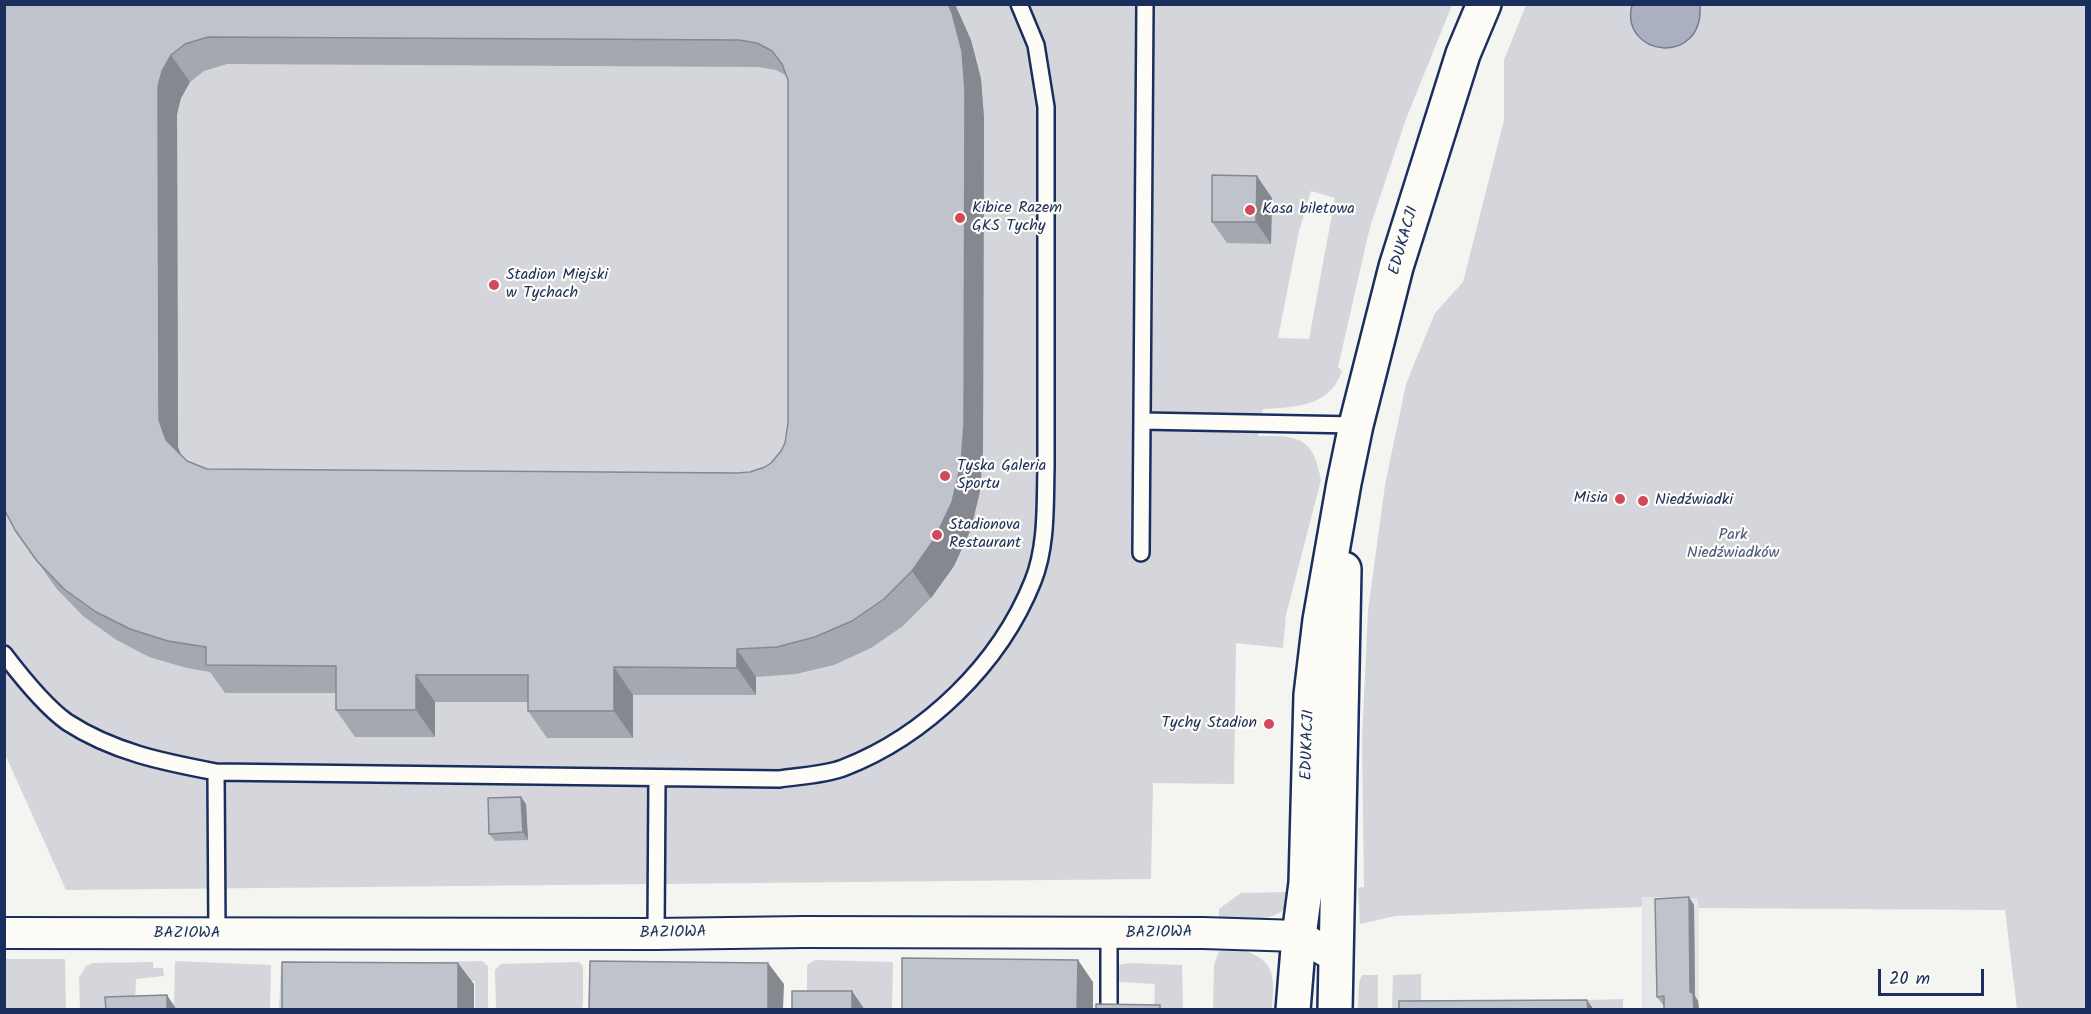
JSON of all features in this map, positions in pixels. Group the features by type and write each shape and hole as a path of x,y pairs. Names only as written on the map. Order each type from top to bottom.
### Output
{"street":[{"name":"EDUKACJI","path":"1293,1010 1306,883 1311,695 1320,620 1344,483 1356,425 1396,267 1463,54 1484,4"},
{"name":"EDUKACJI","path":"1335,1010 1345,621 1344,483"},
{"name":"BAZIOWA","path":"4,933 1203,933 1299,936 1336,957"}],"lane":[{"path":"4,654 22,679 66,721 110,746 163,762 216,771 779,779 841,769 897,741 940,711 977,671 1010,626 1033,580 1040,552 1045,499 1046,107 1036,45 1019,4"},
{"path":"1140,553 1146,4"},
{"path":"1142,421 1356,425"},
{"path":"216,771 216,934"},
{"path":"656,934 657,778"},
{"path":"1109,934 1109,1010"}],"shaded area":[{"path":"1642,897 1697,898 1699,908 1699,1009 1642,1009"}],"green space":[{"name":"Park Niedźwiadków","path":"2082,4 2086,7 2086,1009 2017,1009 2005,910 1699,908 1697,898 1642,897 1642,907 1395,916 1360,924 1358,888 1364,887 1362,740 1368,610 1385,485 1406,384 1435,313 1463,282 1504,120 1504,60 1526,5"},
{"path":"4,5 1452,5 1406,119 1370,227 1338,367 1342,371 1329,392 1310,403 1263,409 1258,436 1293,438 1301,441 1313,454 1321,480 1286,615 1283,648 1236,643 1234,784 1153,783 1151,879 66,890 5,754","holes":["1311,191 1335,198 1309,339 1278,338 1299,231"]},
{"path":"1288,892 1296,894 1290,904 1273,916 1252,919 1219,918 1219,909 1241,893"},
{"path":"1243,950 1262,960 1271,972 1272,1009 1213,1009 1214,965 1219,951"},
{"path":"5,959 65,959 66,1009 5,1009"},
{"path":"815,960 893,962 892,1009 807,1010 807,965"},
{"path":"175,961 271,965 270,1009 136,1010 142,1007 174,1004"},
{"path":"482,961 488,966 488,1009 475,1009 475,981 296,980 295,1009 279,1010 281,965"},
{"path":"153,962 153,968 163,968 164,976 136,979 135,1003 121,1009 80,1009 79,978 86,966 93,963"},
{"path":"579,962 583,966 583,1006 581,1009 496,1009 495,970 501,964"},
{"path":"1129,963 1182,965 1183,1009 1154,1009 1155,984 1120,982 1116,978 1118,965"},
{"path":"1421,974 1421,1001 1457,1001 1456,1009 1392,1010 1393,975"},
{"path":"1362,975 1378,975 1378,1009 1358,1009 1359,983"},
{"path":"1623,999 1623,1009 1555,1009 1555,1001"}],"water":[{"path":"1632,5 1700,5 1698,25 1689,39 1677,46 1663,48 1649,44 1638,35 1631,22"}],"building":[{"path":"4,4 948,4 962,51 965,91 964,424 961,464 952,502 935,538 912,571 884,599 852,621 815,637 777,647 737,649 737,668 614,667 614,711 528,711 528,675 416,675 416,710 336,710 336,666 206,665 206,647 168,641 130,629 96,612 64,589 37,561 15,530 4,509","holes":["208,37 739,40 757,43 772,51 782,64 788,80 788,423 785,443 771,463 750,472 737,473 207,469 187,461 166,440 159,420 158,87 162,71 171,55 185,44"]},
{"path":"1212,175 1257,176 1256,222 1212,222"},
{"path":"521,797 523,832 489,834 488,798"},
{"path":"1689,897 1690,992 1693,993 1694,1010 1664,1010 1664,996 1657,997 1655,899"},
{"path":"902,958 1078,960 1077,1010 902,1010"},
{"path":"590,961 768,963 768,1010 589,1010"},
{"path":"282,962 458,963 458,1010 282,1010"},
{"path":"792,991 852,991 852,1010 792,1010"},
{"path":"167,995 167,1010 106,1010 105,997"},
{"path":"1587,1000 1588,1010 1399,1010 1399,1001"},
{"path":"1096,1004 1160,1005 1160,1010 1096,1010"}],"place":[{"name":"Kasa biletowa","path":"1250,210"},
{"name":"Kibice Razem GKS Tychy","path":"960,218"},
{"name":"Stadion Miejski w Tychach","path":"494,285"},
{"name":"Tyska Galeria Sportu","path":"945,476"},
{"name":"Misia","path":"1620,499"},
{"name":"Niedźwiadki","path":"1643,501"},
{"name":"Stadionova Restaurant","path":"937,535"},
{"name":"Tychy Stadion","path":"1269,724"}]}
